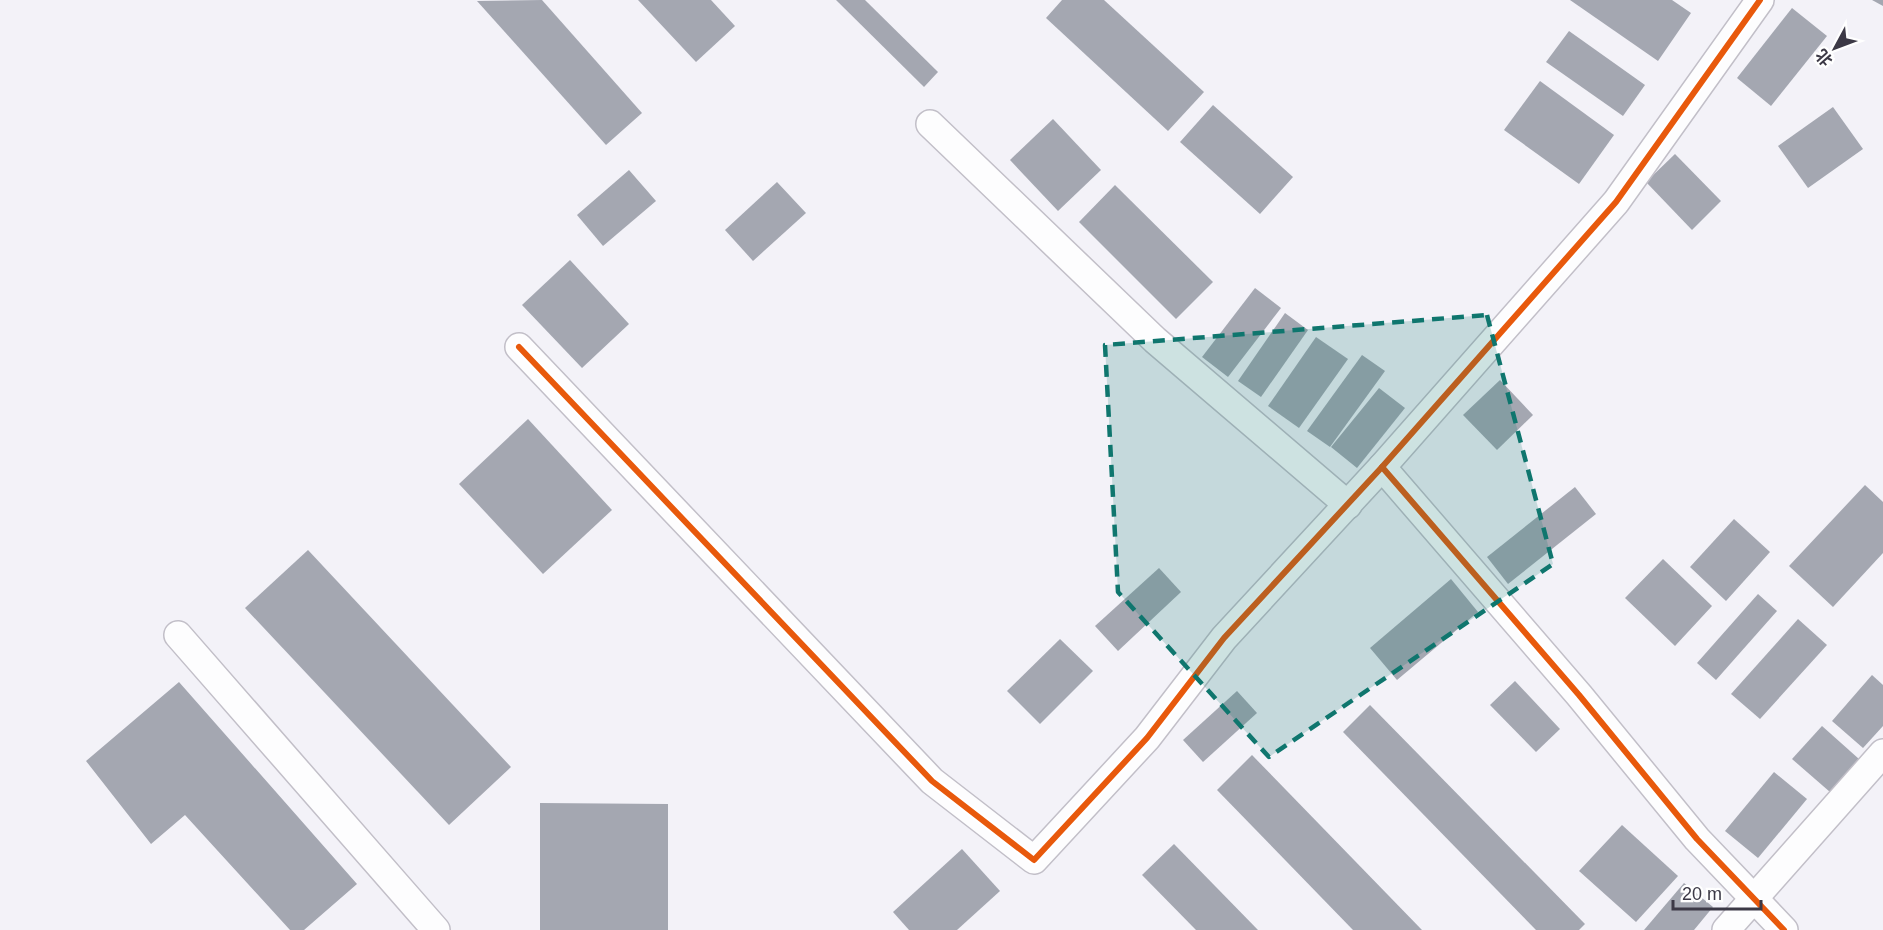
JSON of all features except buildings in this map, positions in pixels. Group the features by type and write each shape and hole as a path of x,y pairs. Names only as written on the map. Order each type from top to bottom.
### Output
{"street":[{"path":"519,347 932,781 1034,860 1147,738 1224,638 1348,505 1616,202 1760,0"},
{"path":"930,124 1155,340 1348,505"},
{"path":"1382,467 1579,696 1697,839 1784,930"},
{"path":"178,635 436,930"},
{"path":"1725,930 1883,753"}],"highlighted area":[{"path":"1487,315 1553,564 1269,757 1118,592 1105,345"}],"cycle path":[{"path":"1760,0 1616,202 1382,467 1579,695 1697,839 1784,930"},
{"path":"519,347 932,781 1034,860 1147,738 1224,638 1382,467"}]}
